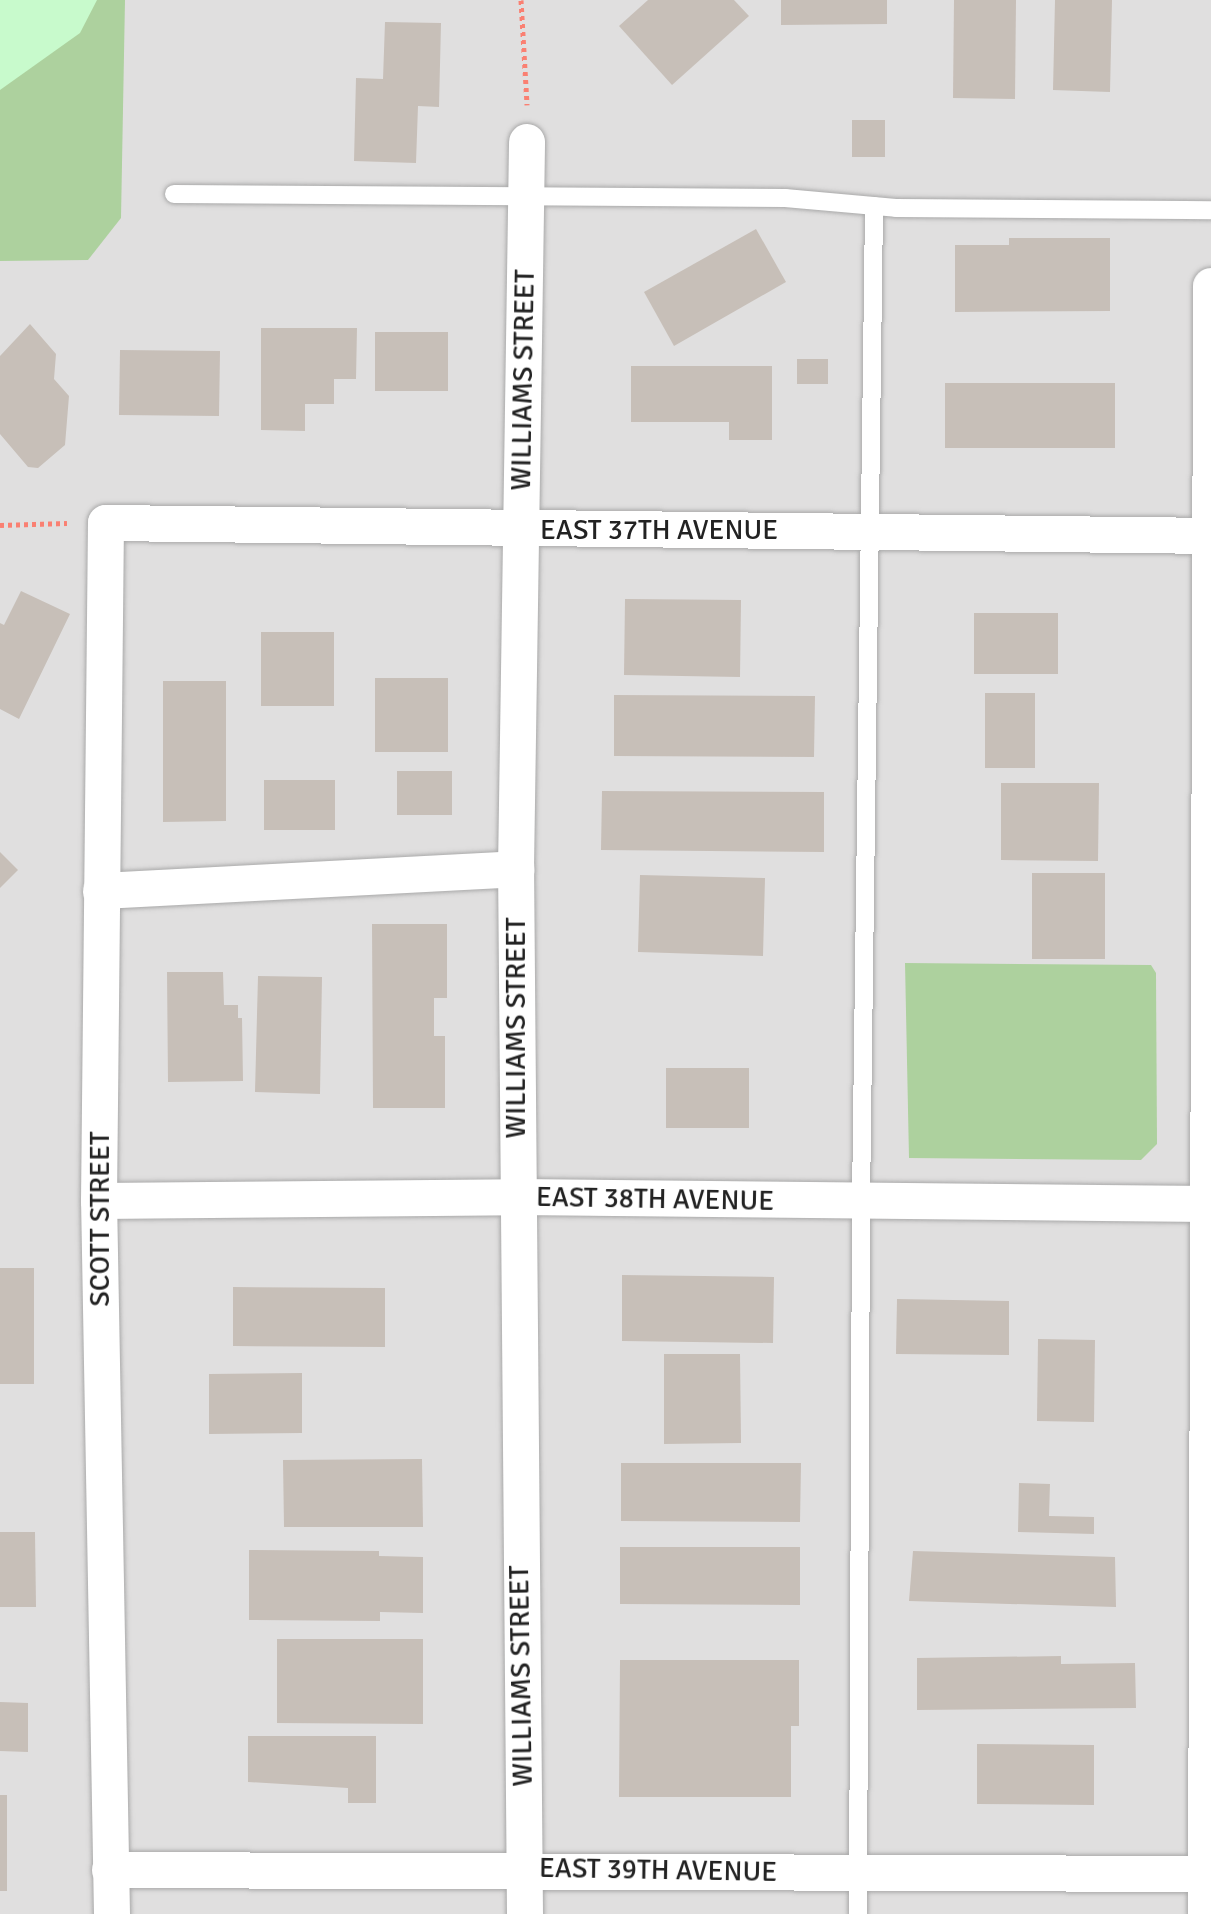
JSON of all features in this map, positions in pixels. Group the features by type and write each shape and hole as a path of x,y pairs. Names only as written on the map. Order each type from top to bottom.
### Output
{"street":[{"name":"WILLIAMS STREET","path":"525,1914 516,869 527,142"},
{"path":"1206,1914 1211,1204 1211,286"},
{"name":"EAST 37TH AVENUE","path":"106,523 1210,536"},
{"name":"SCOTT STREET","path":"106,523 99,1201 112,1914"},
{"path":"101,891 516,869"},
{"name":"EAST 38TH AVENUE","path":"99,1201 517,1197 1211,1204"},
{"name":"EAST 39TH AVENUE","path":"110,1870 523,1868 1206,1874"}],"lane":[{"path":"174,194 785,198 874,206 1211,210"},
{"path":"858,1914 861,1201 874,206"}],"path":[{"path":"521,0 527,142"},
{"path":"0,525 106,523"}],"shaded area":[{"path":"0,0 1211,0 1211,1914 0,1914"}],"green space":[{"path":"0,0 97,0 80,33 0,90"},
{"path":"64,0 125,0 121,218 88,260 0,261 0,37"},
{"path":"905,963 1151,965 1156,973 1157,1144 1141,1160 909,1158"}],"building":[{"path":"648,0 734,0 749,16 672,85 619,26"},
{"path":"781,0 887,0 887,24 781,25"},
{"path":"954,0 1016,0 1015,99 953,98"},
{"path":"1055,0 1112,0 1110,92 1053,90"},
{"path":"385,22 441,23 439,107 418,106 416,163 354,161 356,78 383,79"},
{"path":"852,120 885,120 885,157 852,157"},
{"path":"756,229 786,282 674,346 644,292"},
{"path":"1009,238 1110,238 1110,311 955,312 955,245 1009,245"},
{"path":"30,324 56,354 54,379 69,396 65,445 38,468 28,467 0,434 0,356"},
{"path":"261,328 357,328 356,379 334,379 334,404 305,404 305,431 261,430"},
{"path":"375,332 448,332 448,391 375,391"},
{"path":"120,350 220,351 219,416 119,415"},
{"path":"797,359 828,359 828,384 797,384"},
{"path":"631,366 772,366 772,440 729,440 729,422 631,422"},
{"path":"945,383 1115,383 1115,448 945,448"},
{"path":"21,591 70,614 19,719 0,709 0,623 4,625"},
{"path":"625,599 741,600 740,677 624,675"},
{"path":"974,613 1058,613 1058,674 974,674"},
{"path":"261,632 334,632 334,706 261,706"},
{"path":"375,678 448,678 448,752 375,752"},
{"path":"163,681 226,681 226,821 163,822"},
{"path":"985,693 1035,693 1035,768 985,768"},
{"path":"614,695 815,696 814,757 614,756"},
{"path":"397,771 452,771 452,815 397,815"},
{"path":"264,780 335,780 335,830 264,830"},
{"path":"1001,783 1099,783 1098,861 1001,860"},
{"path":"602,791 824,792 824,852 601,850"},
{"path":"0,852 18,870 0,888"},
{"path":"1032,873 1105,873 1105,959 1032,959"},
{"path":"640,875 765,878 763,956 638,952"},
{"path":"372,924 447,924 447,998 434,998 434,1036 445,1036 445,1108 373,1108"},
{"path":"167,972 223,972 224,1005 238,1005 238,1018 242,1018 243,1081 168,1082"},
{"path":"258,976 322,977 320,1094 255,1092"},
{"path":"666,1068 749,1068 749,1128 666,1128"},
{"path":"0,1268 34,1268 34,1384 0,1384"},
{"path":"622,1275 774,1277 773,1343 622,1341"},
{"path":"233,1287 385,1288 385,1347 233,1346"},
{"path":"897,1299 1009,1301 1009,1355 896,1354"},
{"path":"1038,1339 1095,1340 1094,1422 1037,1421"},
{"path":"664,1354 740,1354 741,1443 664,1444"},
{"path":"302,1373 302,1433 209,1434 209,1374"},
{"path":"422,1459 423,1527 284,1527 283,1460"},
{"path":"621,1463 801,1463 800,1522 621,1521"},
{"path":"1019,1483 1050,1484 1049,1516 1094,1517 1094,1534 1018,1532"},
{"path":"0,1532 35,1532 36,1607 0,1607"},
{"path":"620,1547 800,1547 800,1605 620,1604"},
{"path":"249,1550 379,1551 379,1556 423,1557 423,1613 380,1612 380,1621 249,1620"},
{"path":"913,1551 1115,1557 1116,1607 909,1601"},
{"path":"277,1639 423,1639 423,1724 277,1723"},
{"path":"1061,1656 1061,1664 1135,1663 1136,1708 917,1710 917,1658"},
{"path":"620,1660 799,1660 799,1726 791,1726 791,1797 619,1797"},
{"path":"0,1702 28,1703 28,1752 0,1751"},
{"path":"248,1736 376,1736 376,1803 348,1803 348,1788 248,1782"},
{"path":"977,1744 1094,1745 1094,1805 977,1804"},
{"path":"0,1795 7,1795 7,1891 0,1891"}]}
